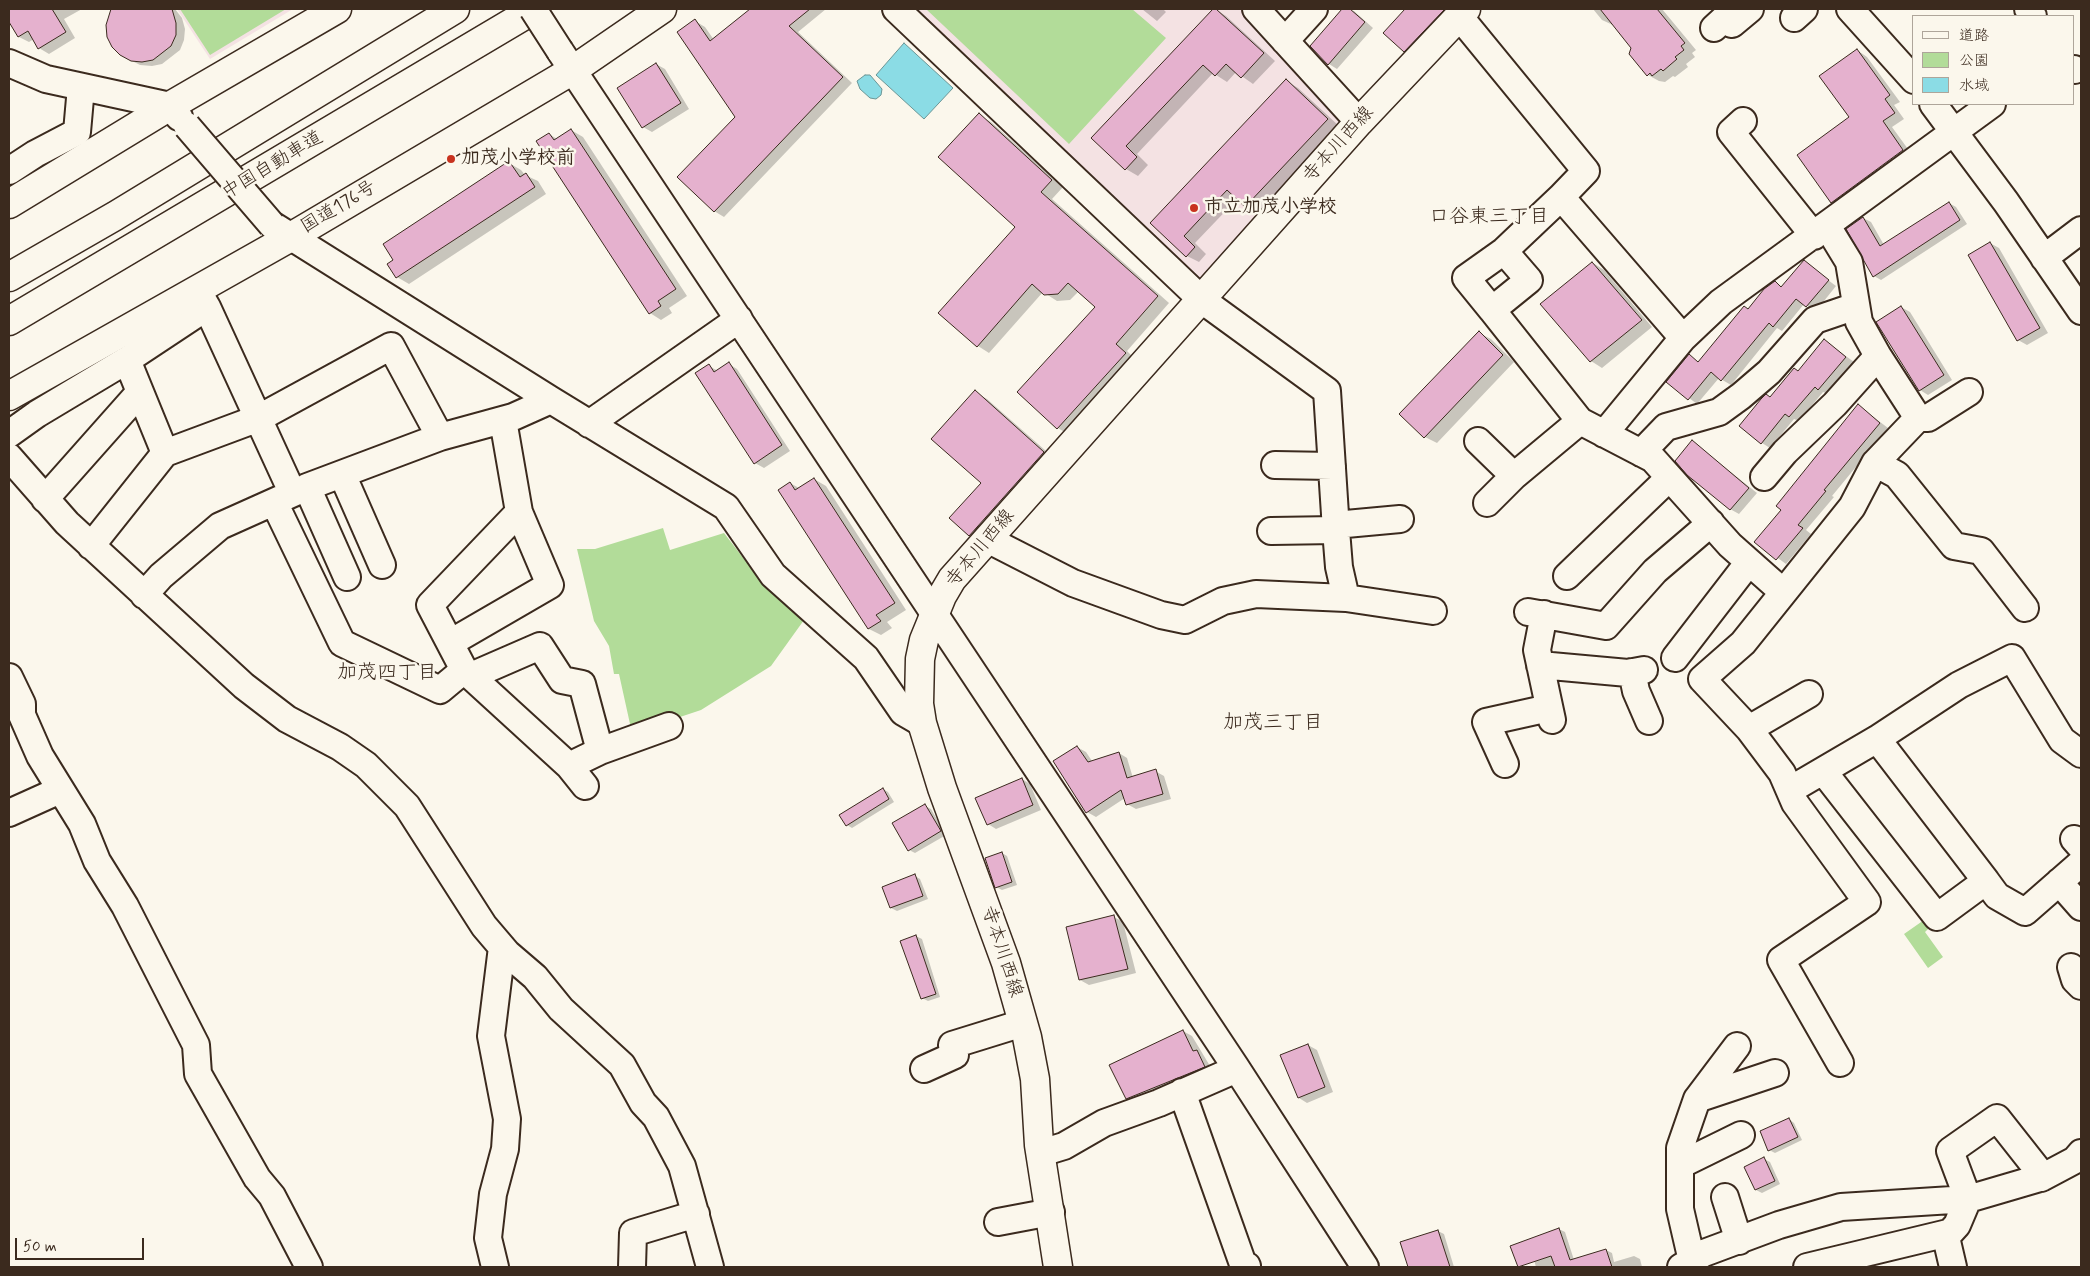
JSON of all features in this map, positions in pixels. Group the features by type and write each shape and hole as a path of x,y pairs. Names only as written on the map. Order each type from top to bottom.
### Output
{"main road":[{"path":"9,204 178,116 337,9"},
{"name":"中国自動車道","path":"9,277 115,216 455,9"},
{"name":"中国自動車道","path":"9,321 534,9"},
{"name":"国道176号","path":"9,396 202,298 280,231 566,60 662,9"},
{"name":"寺本川西線","path":"1058,1267 1041,1153 1035,1079 1023,1023 1006,963 942,788 922,723 919,704 920,659 924,640 952,579 1359,122 1462,12"}],"street":[{"path":"534,9 934,615 1235,1066 1365,1267"},
{"path":"896,9 1202,300 1327,391 1339,567 1346,598"},
{"path":"1256,9 1359,122"},
{"path":"1285,40 1314,9"},
{"path":"1714,28 1726,17 1732,24 1750,9"},
{"path":"1850,9 1912,78"},
{"path":"1462,12 1586,171 1504,251 1466,278 1580,422 1653,459 1749,562 1783,592"},
{"path":"9,63 46,79 178,116 280,231 550,400 726,507 773,575 866,658 903,712 922,723"},
{"path":"9,170 77,132 80,87"},
{"path":"1935,105 1956,131 2081,310"},
{"path":"1604,434 1683,338 1721,302 1821,231 1991,105"},
{"path":"1732,131 1849,262 1859,322 1878,356 1918,418"},
{"path":"1561,197 1683,338"},
{"path":"2044,258 2081,230"},
{"path":"1492,310 1529,280 1504,251"},
{"path":"9,434 36,414 128,360 202,298 259,418 291,494 342,643 440,690 467,673 540,646 562,680 582,684 600,751"},
{"path":"1641,453 1666,427 1719,412 1741,396 1769,372 1815,320 1856,306"},
{"path":"589,424 739,319"},
{"path":"91,546 165,453 259,418 391,346 440,437"},
{"path":"1764,477 1785,452 1835,404 1878,356"},
{"path":"128,360 165,453"},
{"path":"45,499 140,392"},
{"path":"1840,1063 1781,960 1867,902 1795,817 1790,790 1782,773 1750,729 1702,679 1743,643 1852,508 1875,463 1918,418 1928,418 1969,392"},
{"path":"144,595 161,576 220,526 291,494 342,474 440,437 503,420 550,400"},
{"path":"450,643 550,585 519,512 503,420"},
{"path":"1487,504 1514,476 1580,422"},
{"path":"1478,441 1514,476"},
{"path":"9,457 45,499 91,546 244,686 287,719 340,747 366,765 407,806 484,926 502,947 535,976 561,1009 622,1065 643,1103 656,1117 682,1166 710,1267"},
{"path":"1875,463 1897,475 1933,532 1954,546 1981,551 2025,608"},
{"path":"1275,465 1332,466"},
{"path":"342,474 382,564"},
{"path":"1566,576 1669,478"},
{"path":"291,494 348,577"},
{"path":"519,512 430,605 467,673 577,776 600,751 669,726"},
{"path":"1271,531 1336,527 1400,519"},
{"path":"1505,764 1486,722 1551,714 1537,650 1536,613 1606,626 1644,594 1655,571 1711,523"},
{"path":"987,539 1073,583 1161,615 1185,620 1223,601 1256,594 1346,598 1433,611"},
{"path":"1675,658 1749,562"},
{"path":"1790,790 1877,739 1958,685 2012,658 2041,714 2062,740 2081,754"},
{"path":"1540,665 1638,671 1636,691 1649,722"},
{"path":"9,677 22,704 22,715 60,790 82,824 97,861 125,906 196,1045 198,1074 257,1178 272,1196 309,1267"},
{"path":"1750,729 1809,694"},
{"path":"1877,739 1997,896 2025,912 2059,882 2079,850"},
{"path":"1823,771 1936,917 1986,881"},
{"path":"9,813 60,790"},
{"path":"2059,882 2081,907"},
{"path":"495,1267 488,1238 493,1194 505,1149 507,1119 491,1036 502,947"},
{"path":"924,1069 955,1055 952,1045 1023,1023"},
{"path":"1737,1046 1697,1099 1680,1148 1680,1209 1686,1264 1704,1254 1779,1225 1841,1206 1968,1199 2041,1178 2079,1159"},
{"path":"1041,1153 1064,1146 1104,1123 1232,1071 1235,1066"},
{"path":"1697,1099 1775,1073"},
{"path":"1182,1092 1220,1214 1244,1267"},
{"path":"1807,1267 1847,1263 1948,1233 1957,1225 1968,1199 1950,1151 1997,1118 2038,1170 2041,1178"},
{"path":"1680,1165 1741,1136"},
{"path":"1725,1197 1739,1241"},
{"path":"998,1222 1050,1212"},
{"path":"632,1267 633,1233 696,1214"},
{"path":"1948,1233 1946,1237 1953,1267"}],"shaded area":[{"path":"177,9 293,9 210,59"},
{"name":"市立加茂小学校","path":"903,9 1242,9 1347,123 1200,290"}],"green space":[{"path":"180,9 286,9 210,55"},
{"path":"926,9 1132,9 1166,38 1069,144"},
{"path":"663,528 670,550 724,533 761,581 804,620 771,666 701,710 632,733 619,674 614,674 609,646 594,621 577,549 595,549"},
{"path":"1924,920 1930,927 1925,932 1943,957 1928,968 1904,934"}],"water":[{"path":"904,43 953,88 924,119 876,75"},
{"path":"865,75 870,75 882,89 881,95 876,99 870,98 860,89 857,81"}],"building":[{"path":"9,9 52,9 66,32 38,49 28,31 18,37 9,22"},
{"path":"111,9 172,9 176,23 176,35 171,46 153,60 142,62 131,61 120,55 112,47 107,37 106,25"},
{"path":"750,9 810,9 789,26 843,77 714,212 677,177 735,117 677,32 695,19 710,41"},
{"path":"1213,9 1216,9 1264,53 1241,78 1226,64 1215,76 1203,65 1126,146 1137,157 1125,170 1091,138"},
{"path":"1342,9 1350,9 1365,22 1328,65 1310,46"},
{"path":"1405,9 1445,9 1404,52 1383,33"},
{"path":"1600,9 1657,9 1685,43 1681,46 1684,50 1663,71 1661,69 1652,76 1650,73 1647,76 1629,54 1631,48"},
{"path":"1857,49 1890,95 1885,99 1895,113 1883,121 1903,150 1831,203 1797,155 1849,117 1819,76"},
{"path":"656,63 681,103 642,128 617,88"},
{"path":"1286,79 1328,119 1245,207 1227,190 1184,236 1195,247 1186,257 1150,223"},
{"path":"979,113 1052,180 1041,192 1158,296 1116,344 1126,353 1057,429 1017,392 1095,307 1068,283 1058,294 1044,295 1032,284 977,347 938,313 1015,227 938,157"},
{"path":"571,129 676,289 658,301 661,306 649,314 536,141 549,133 554,140"},
{"path":"509,161 520,177 526,173 535,187 396,278 387,264 393,260 383,244"},
{"path":"1949,202 1960,220 1873,277 1846,229 1863,217 1880,246"},
{"path":"1990,242 2040,328 2017,341 1968,255"},
{"path":"1804,260 1829,280 1806,307 1796,299 1773,327 1769,323 1721,381 1711,372 1688,400 1666,382 1689,354 1698,362 1744,306 1748,309 1764,289 1775,281 1781,287"},
{"path":"1592,262 1642,320 1590,362 1540,304"},
{"path":"1901,306 1944,375 1919,391 1876,322"},
{"path":"1479,331 1503,355 1424,438 1399,414"},
{"path":"1824,339 1846,357 1818,390 1815,387 1789,417 1785,414 1761,444 1739,426 1766,394 1770,397 1794,368 1798,371"},
{"path":"729,362 782,445 754,464 695,373 709,364 714,372"},
{"path":"975,390 1044,452 969,536 949,518 981,483 931,439"},
{"path":"1858,404 1880,423 1824,490 1826,491 1798,525 1803,528 1776,560 1754,542 1781,510 1776,506"},
{"path":"1692,440 1749,488 1730,510 1687,475 1675,461"},
{"path":"814,478 895,603 876,615 881,621 868,629 778,490 790,482 795,490"},
{"path":"1077,746 1088,762 1119,752 1127,778 1156,769 1163,794 1126,805 1121,790 1086,813 1053,761"},
{"path":"1022,778 1033,805 987,825 975,798"},
{"path":"883,788 889,799 846,826 839,815"},
{"path":"925,804 941,831 908,851 892,823"},
{"path":"1002,852 1012,882 995,888 985,858"},
{"path":"915,874 923,896 890,908 882,887"},
{"path":"1114,915 1128,969 1079,980 1066,927"},
{"path":"916,935 936,994 921,999 900,941"},
{"path":"1183,1030 1193,1051 1197,1050 1205,1067 1126,1099 1109,1065"},
{"path":"1308,1044 1325,1087 1298,1098 1280,1055"},
{"path":"1789,1118 1798,1137 1768,1151 1760,1131"},
{"path":"1764,1157 1775,1181 1755,1190 1744,1167"},
{"path":"1559,1228 1570,1260 1606,1249 1612,1267 1555,1267 1551,1256 1518,1267 1510,1246"},
{"path":"1438,1230 1450,1267 1408,1267 1400,1242"}],"place":[{"name":"加茂小学校前","path":"451,159"},
{"name":"市立加茂小学校","path":"1194,208"}],"district":[{"name":"口谷東三丁目","path":"1489,218"},
{"name":"加茂四丁目","path":"387,674"},
{"name":"加茂三丁目","path":"1273,724"}]}
